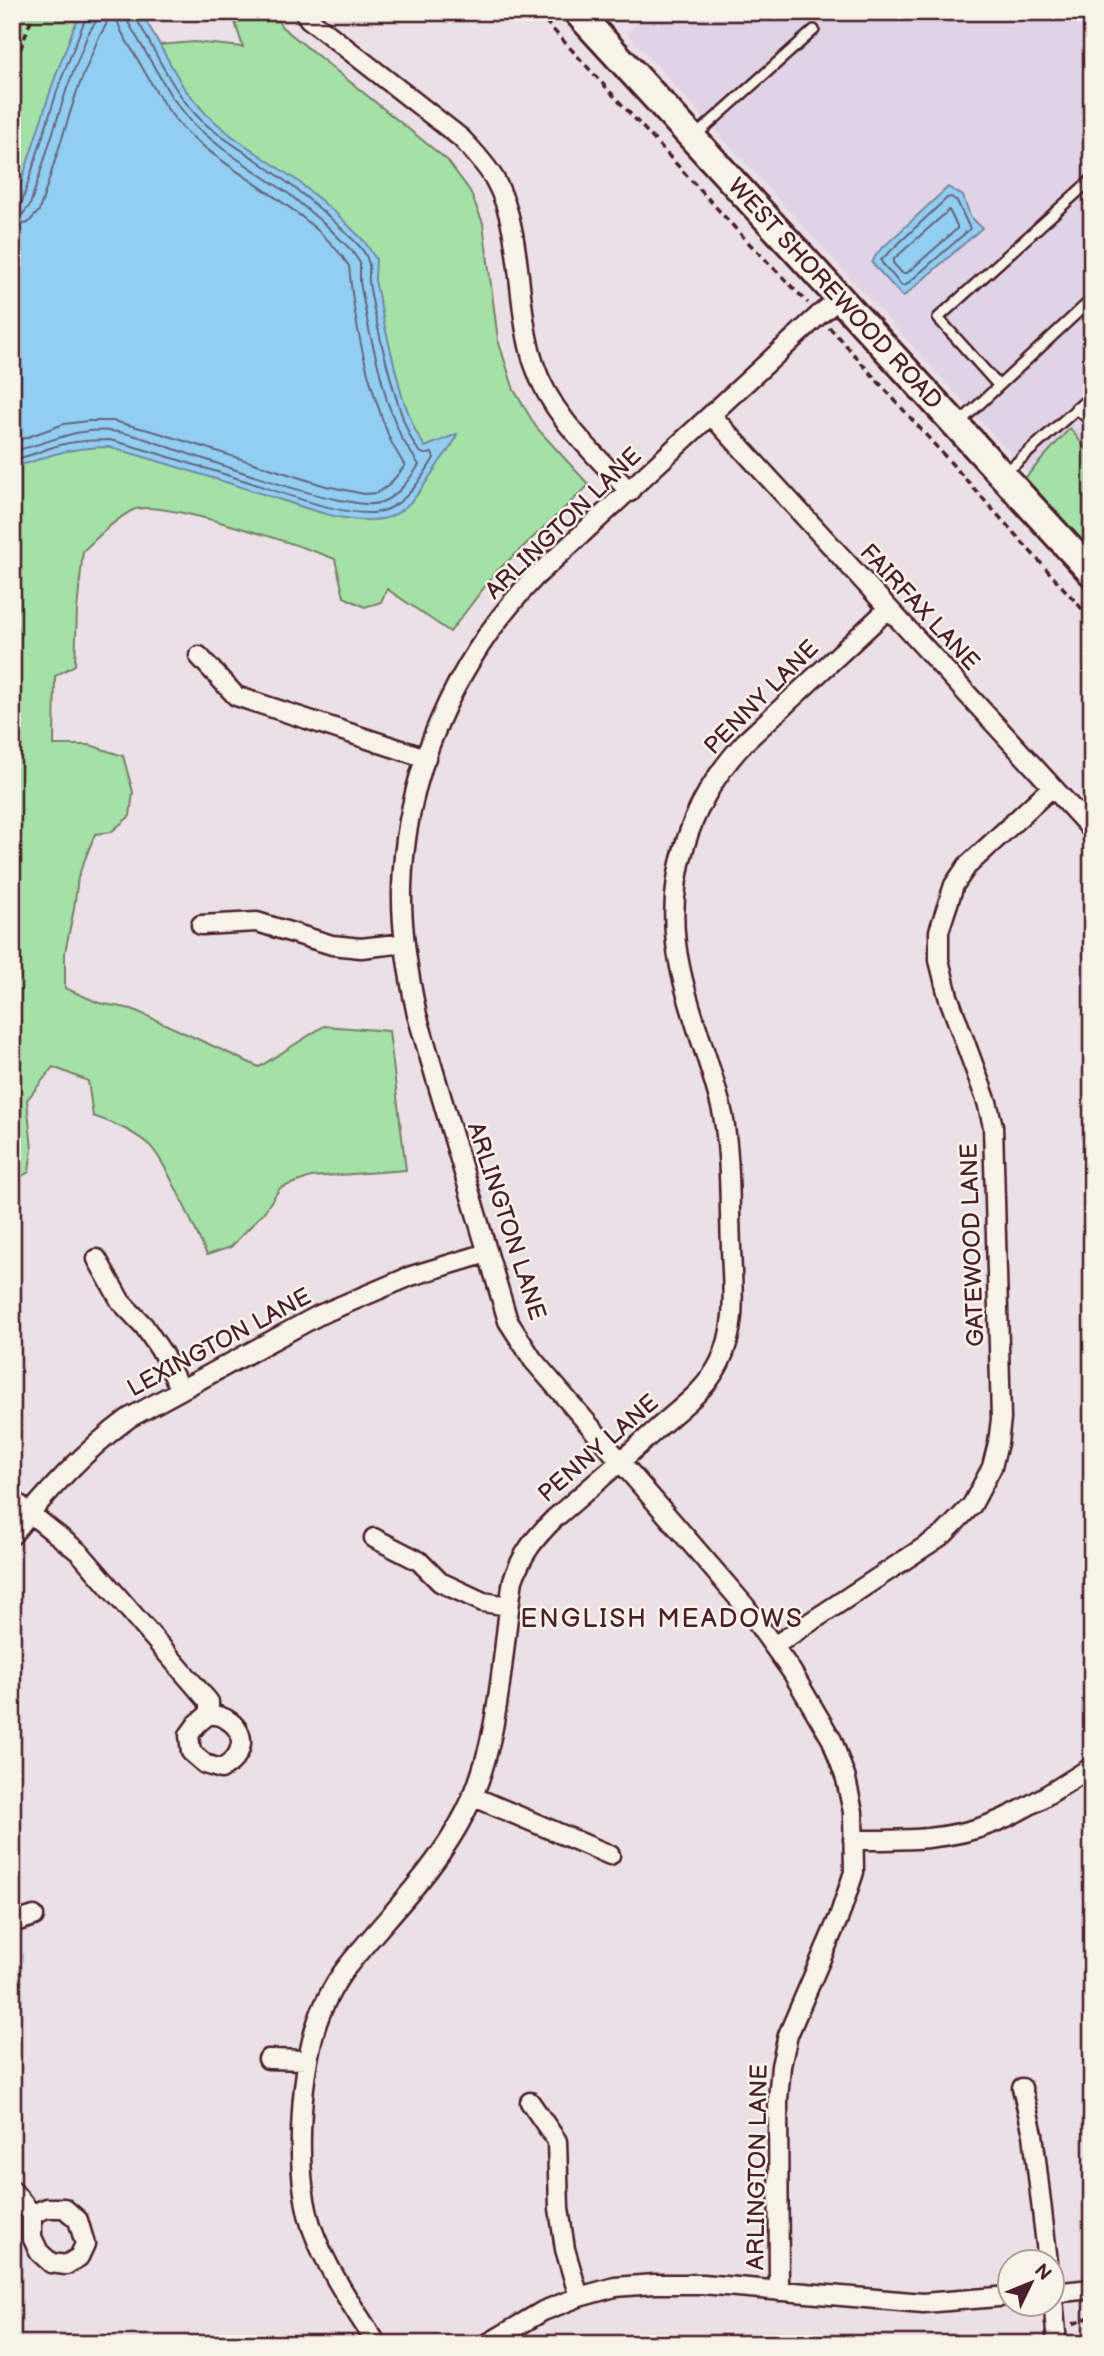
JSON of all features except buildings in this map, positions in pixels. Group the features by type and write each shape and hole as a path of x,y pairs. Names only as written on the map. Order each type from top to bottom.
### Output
{"main road":[{"name":"WEST SHOREWOOD ROAD","path":"577,12 1092,573"}],"street":[{"path":"304,12 309,19 461,138 482,161 495,181 509,219 526,333 545,391 559,415 630,492"},
{"name":"ARLINGTON LANE","path":"779,2291 778,2099 781,2066 788,2035 839,1917 854,1872 853,1812 846,1779 832,1740 792,1672 745,1606 533,1360 508,1321 417,1015 405,943 402,888 415,794 426,758 440,717 485,636 534,578 819,315 840,299"},
{"name":"FAIRFAX LANE","path":"712,416 1092,830"},
{"name":"PENNY LANE","path":"377,2344 342,2290 313,2230 303,2192 302,2126 308,2060 316,2027 329,1996 345,1970 413,1891 446,1847 467,1810 488,1751 495,1721 513,1580 521,1559 534,1539 707,1384 728,1342 733,1312 727,1145 722,1114 680,967 674,921 675,886 683,847 696,812 727,760 888,609"},
{"path":"199,656 236,696 426,758"},
{"name":"GATEWOOD LANE","path":"774,1646 944,1534 971,1505 992,1467 999,1443 1001,1419 993,1126 987,1102 948,996 939,960 939,931 954,885 967,866 1052,787"},
{"path":"201,925 257,922 332,946 361,948 405,943"},
{"name":"LEXINGTON LANE","path":"12,1535 81,1458 129,1418 318,1315 411,1276 487,1253"},
{"path":"97,1259 121,1302 144,1326 163,1354 180,1389"},
{"path":"12,1499 80,1553 209,1702 209,1714"},
{"path":"374,1538 419,1560 440,1582 483,1602 509,1606"},
{"path":"853,1840 915,1839 989,1825 1017,1812 1092,1768"},
{"path":"472,1796 610,1855"},
{"path":"12,1923 34,1916"},
{"path":"268,2059 308,2060"},
{"path":"1022,2088 1033,2134 1046,2248"},
{"path":"530,2102 557,2141 559,2208 565,2249 579,2297"},
{"path":"12,2190 32,2214"},
{"path":"488,2344 543,2311 615,2287 702,2284 923,2303 996,2297"},
{"path":"1066,2291 1092,2289"},
{"path":"1054,2318 1057,2344"}],"lane":[{"path":"693,138 814,30"},
{"path":"998,385 939,318 1092,179"},
{"path":"956,425 1092,299"},
{"path":"1002,475 1092,395"},
{"path":"1076,408 1092,422"}],"path":[{"path":"12,72 34,12"},
{"path":"1073,2324 1092,2316"}],"shaded area":[{"path":"649,12 1092,12 1092,543 627,33"}],"green space":[{"path":"12,12 140,12 160,45 194,42 243,47 235,22 261,12 272,12 282,27 447,160 470,191 483,223 498,340 514,390 536,427 589,485 496,572 450,632 387,589 381,602 365,607 344,597 335,559 200,517 148,508 133,510 113,523 83,551 75,665 55,676 54,745 90,745 123,756 133,792 130,816 111,832 95,834 78,877 65,952 65,988 99,1003 132,1009 259,1067 324,1026 389,1031 406,1170 311,1177 280,1188 264,1212 231,1247 207,1255 171,1178 154,1151 135,1135 93,1116 88,1081 53,1067 27,1100 32,1149 29,1172 12,1182"},
{"path":"1070,428 1092,457 1092,551 1025,478"}],"water":[{"path":"83,12 141,12 184,88 206,114 232,136 299,182 339,216 364,241 376,259 375,280 385,327 402,396 415,430 425,447 457,434 423,487 401,511 382,519 337,517 109,447 68,451 12,466 12,211 53,83 74,27"},
{"path":"948,187 963,196 970,216 982,228 903,297 872,263 877,253"}],"district":[{"name":"ENGLISH MEADOWS","path":"662,1618"}]}
